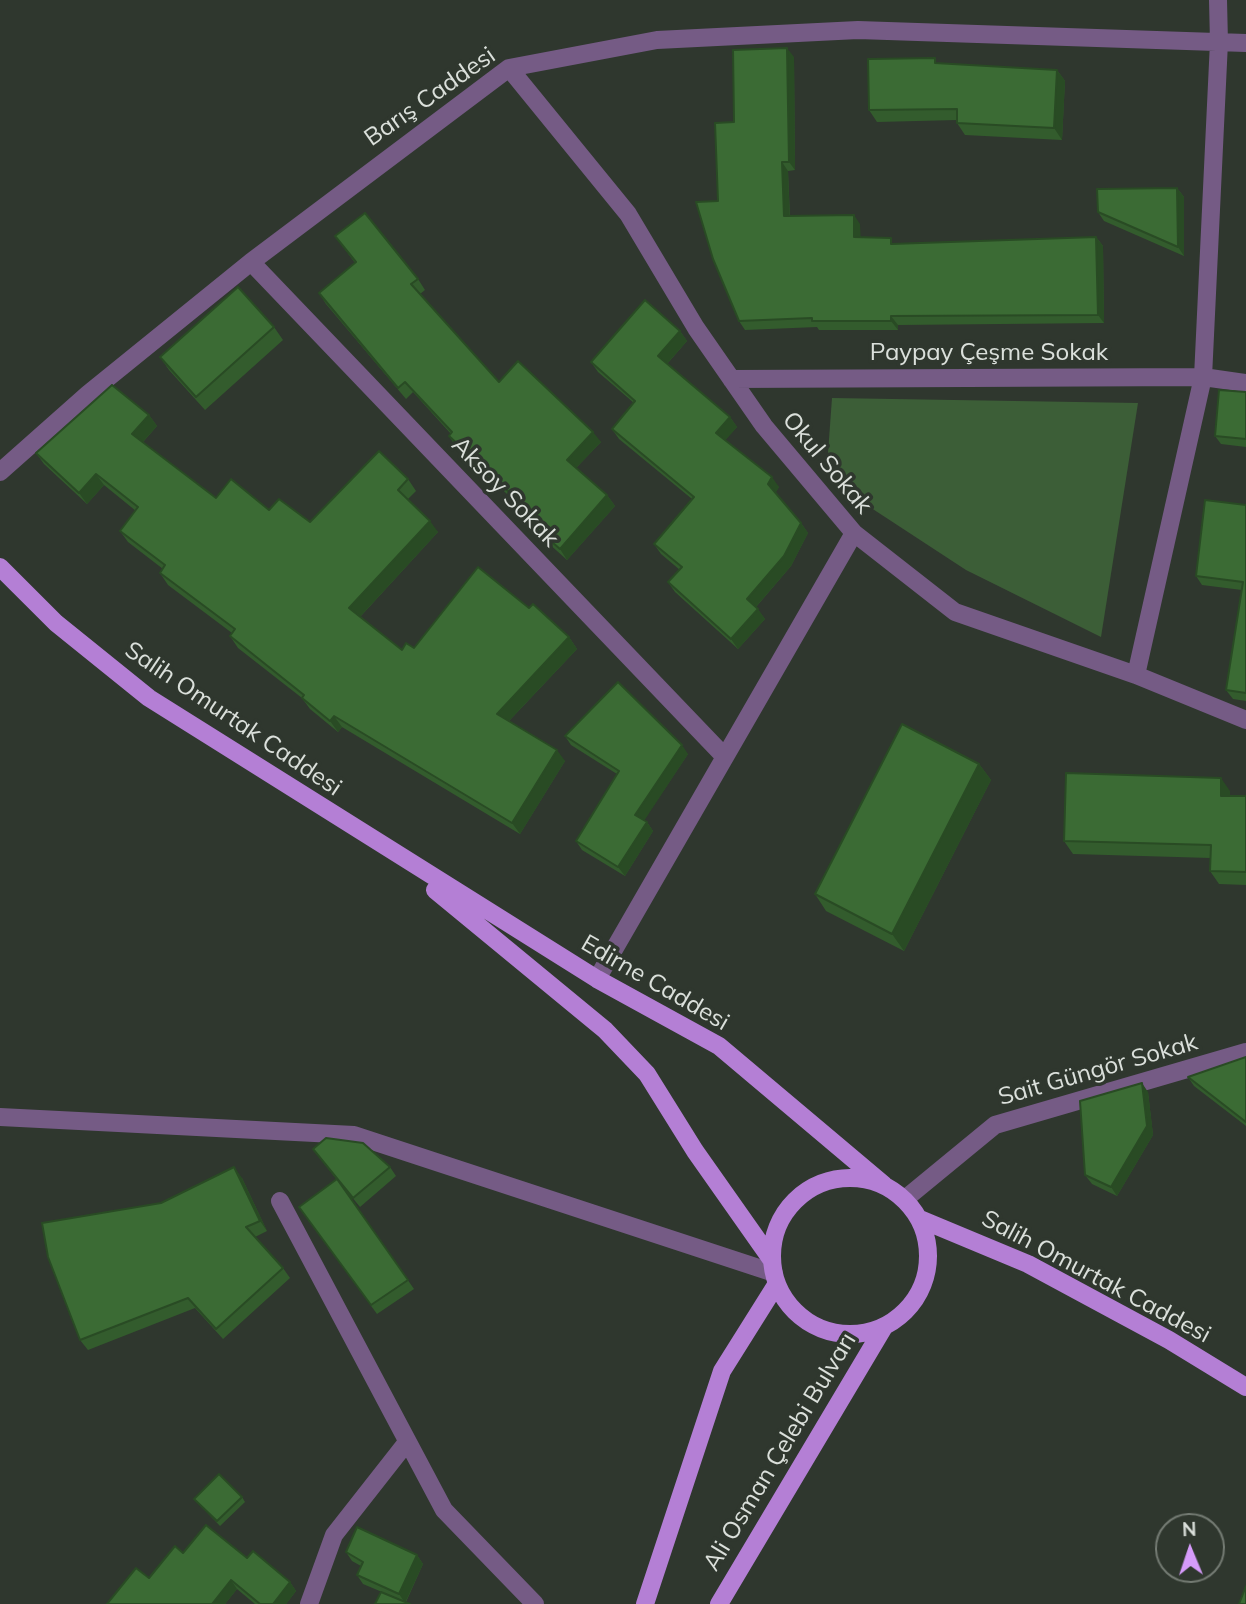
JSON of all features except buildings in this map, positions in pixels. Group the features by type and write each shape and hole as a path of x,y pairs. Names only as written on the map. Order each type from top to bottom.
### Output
{"main road":[{"name":"Salih Omurtak Caddesi","path":"0,567 56,623 149,698 383,848"},
{"name":"Edirne Caddesi","path":"383,848 597,979 719,1046 884,1185"},
{"path":"383,848 605,1030 639,1065 774,1272 790,1308 811,1324 835,1333 860,1334 884,1327 905,1312 920,1292 928,1268 928,1243 920,1219 905,1199 884,1185 858,1178 831,1180 807,1190 787,1208 775,1232 774,1272"},
{"name":"Salih Omurtak Caddesi","path":"920,1219 1028,1264 1169,1340 1246,1387"},
{"name":"Ali Osman Çelebi Bulvarı","path":"645,1604 722,1371 774,1272"},
{"name":"Ali Osman Çelebi Bulvarı","path":"719,1604 884,1327"}],"street":[{"path":"1136,676 1203,377 1219,42 1218,0"},
{"name":"Barış Caddesi","path":"0,472 88,394 251,262 509,68 657,40 858,30 1246,43"},
{"name":"Okul Sokak","path":"509,68 628,214 696,328 764,426 854,533 955,612 1136,676 1246,720"},
{"name":"Aksoy Sokak","path":"251,262 724,756"},
{"name":"Paypay Çeşme Sokak","path":"731,379 1203,377 1246,383"},
{"path":"597,979 854,533"},
{"name":"Sait Güngör Sokak","path":"905,1199 996,1125 1246,1052"},
{"path":"0,1117 354,1135 774,1272"},
{"path":"280,1202 352,1332 444,1510 535,1604"},
{"path":"309,1604 334,1535 407,1442"}],"green space":[{"path":"832,398 1138,403 1101,637 966,570 859,500 828,453"}]}
